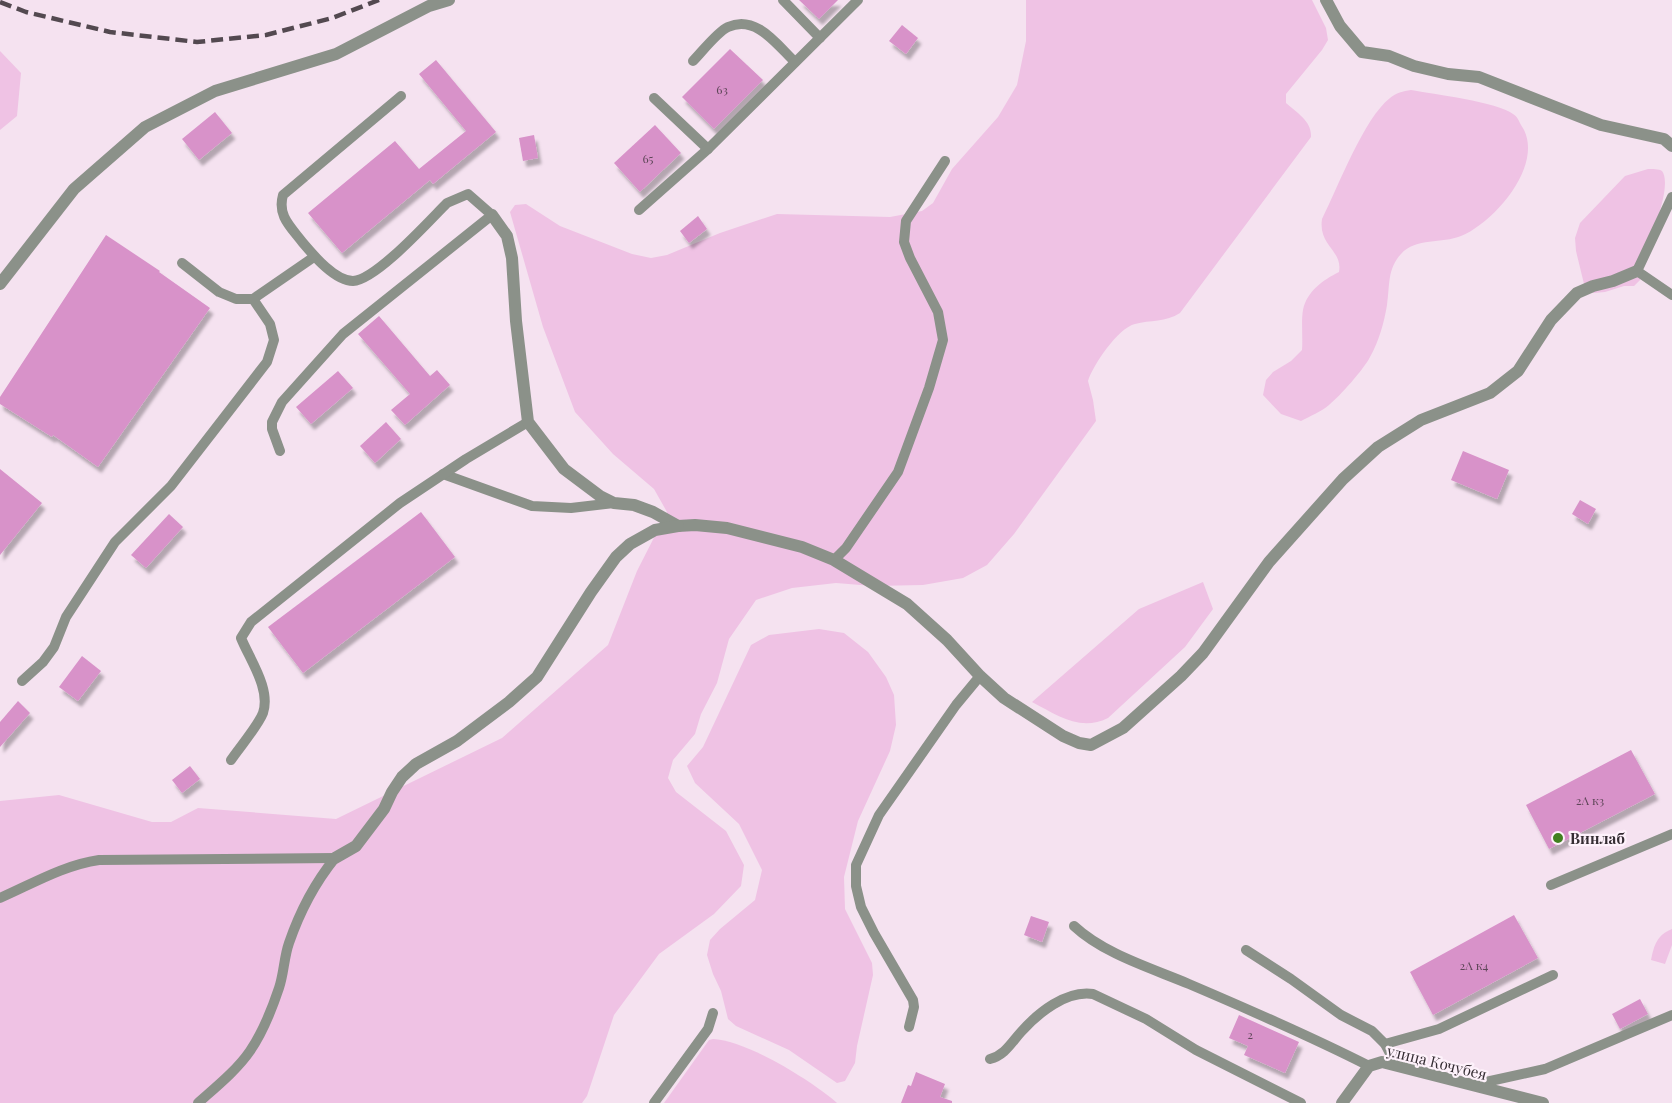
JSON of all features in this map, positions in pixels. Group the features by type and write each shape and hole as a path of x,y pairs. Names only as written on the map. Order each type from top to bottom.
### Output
{"street":[{"path":"0,284 74,189 145,127 215,91 336,54 429,6 449,0"},
{"path":"1326,0 1340,26 1362,52 1389,56 1414,66 1448,74 1479,77 1601,125 1668,143"},
{"path":"492,215 507,236 512,258 516,321 528,422 564,469 600,496 614,503 634,505 653,512 678,526"},
{"path":"335,858 356,846 384,809 397,784 416,764 465,735 509,702 537,677 616,556 630,544 655,530 678,526 727,528 802,547 834,560 907,604 947,640 1004,698 1039,722 1079,743 1091,745 1123,728 1143,713 1203,653 1269,562 1343,479 1377,447 1421,420 1481,397 1499,387 1518,371 1551,320 1577,293 1637,272"},
{"name":"улица Кочубея","path":"1342,1103 1369,1066 1382,1062 1544,1103"}],"lane":[{"path":"783,0 820,38"},
{"path":"639,210 708,149 858,0"},
{"path":"693,61 727,28 745,23 759,28 795,62"},
{"path":"280,451 272,429 272,422 282,402 343,334 492,215 468,195 459,197 447,203 376,272 354,281 342,279 314,257 282,215 280,205 283,195 401,96"},
{"path":"654,98 708,149"},
{"path":"834,560 846,548 898,472 929,388 943,340 938,312 904,242 906,220 945,160"},
{"path":"1672,197 1637,272 1672,296"},
{"path":"182,263 219,292 236,299 253,299 314,257"},
{"path":"22,681 43,662 54,647 66,617 115,542 171,486 267,362 274,340 270,324 253,299"},
{"path":"231,760 262,714 265,701 261,683 241,638 251,622 400,503 466,459 528,422"},
{"path":"443,474 532,506 571,508 614,503"},
{"path":"909,1028 914,1000 861,907 856,886 856,865 879,815 956,705 980,676"},
{"path":"1551,885 1672,834"},
{"path":"0,898 84,862 99,860 335,858"},
{"path":"198,1103 225,1079 250,1051 280,987 288,945 304,903 319,878 335,858"},
{"path":"1074,926 1115,952 1305,1033 1369,1066"},
{"path":"1246,950 1341,1015 1372,1031 1385,1044 1396,1065"},
{"path":"1385,1044 1438,1029 1553,975"},
{"path":"990,1059 999,1057 1043,1011 1074,995 1093,994 1146,1019 1196,1050 1301,1103"},
{"path":"654,1103 708,1029 713,1013"},
{"path":"1470,1085 1545,1069 1672,1015"}],"shaded area":[{"path":"1026,0 1312,0 1326,28 1328,40 1286,94 1286,103 1309,126 1311,137 1180,313 1169,318 1128,327 1107,348 1088,381 1096,421 1014,534 987,565 963,578 923,585 873,586 836,583 792,588 756,600 729,639 717,683 701,714 695,734 673,760 668,778 676,792 726,831 744,865 741,886 714,914 659,954 614,1015 587,1096 582,1103 0,1103 0,801 59,795 152,822 171,822 198,808 336,819 502,738 608,645 637,571 667,512 654,489 613,454 575,412 543,327 510,212 515,205 526,204 560,226 632,254 651,258 667,255 720,233 777,214 890,217 922,211 933,203 952,169 998,117 1017,85 1026,41"},
{"path":"0,51 21,73 17,116 0,130"},
{"path":"1411,90 1480,102 1505,110 1517,117 1527,140 1527,156 1522,173 1514,189 1502,204 1474,229 1454,238 1414,245 1401,254 1391,272 1381,332 1363,368 1329,405 1319,412 1301,421 1281,414 1263,395 1266,380 1302,350 1302,314 1305,303 1316,287 1339,272 1337,258 1324,236 1322,219 1352,154 1371,121 1390,98 1400,92"},
{"path":"1648,169 1662,171 1665,186 1661,208 1646,251 1641,279 1634,286 1594,293 1585,288 1576,251 1575,238 1580,223 1625,176"},
{"path":"1203,582 1213,609 1185,647 1108,718 1098,722 1078,723 1032,702 1139,609"},
{"path":"819,629 844,633 868,652 886,677 894,695 896,725 890,751 858,821 844,877 845,909 872,963 873,975 855,1063 845,1081 837,1083 789,1050 736,1026 728,1019 721,991 707,955 710,940 755,900 762,870 739,824 695,783 687,766 703,747 751,645 769,635"},
{"path":"1672,929 1672,945 1665,964 1651,960 1657,941"},
{"path":"709,1040 743,1046 778,1063 837,1103 664,1103"}],"building":[{"path":"799,0 838,0 819,19"},
{"path":"902,25 918,38 906,54 889,41"},
{"path":"730,49 763,80 714,129 682,97"},
{"path":"436,60 496,132 433,184 430,180 342,253 308,213 395,141 419,169 466,131 419,74"},
{"path":"215,112 232,133 199,160 182,139"},
{"path":"655,125 681,153 640,192 614,163"},
{"path":"534,135 538,158 523,161 519,138"},
{"path":"698,216 707,229 689,243 680,231"},
{"path":"106,235 210,308 98,467 53,435 52,437 0,404 0,397"},
{"path":"379,316 430,376 437,370 450,385 405,425 391,410 410,394 358,334"},
{"path":"338,371 353,388 311,424 296,407"},
{"path":"386,422 401,439 375,463 360,446"},
{"path":"1463,451 1509,470 1497,499 1451,480"},
{"path":"0,469 42,503 0,555"},
{"path":"1580,500 1596,509 1588,524 1572,514"},
{"path":"421,512 455,557 303,673 268,627"},
{"path":"169,514 183,527 146,568 131,555"},
{"path":"82,656 101,671 78,701 59,687"},
{"path":"18,701 30,713 0,747 0,722"},
{"path":"1631,750 1655,794 1549,849 1526,805"},
{"path":"190,766 200,779 182,793 172,780"},
{"path":"1514,915 1538,958 1433,1015 1410,972"},
{"path":"1031,916 1049,922 1042,942 1024,935"},
{"path":"1640,999 1648,1014 1620,1029 1612,1014"},
{"path":"1239,1015 1299,1042 1285,1073 1244,1055 1248,1046 1229,1038"},
{"path":"916,1072 945,1084 940,1097 952,1103 901,1103"}],"railway":[{"path":"0,2 26,12 110,32 197,42 266,35 332,18 379,0"}],"place":[{"name":"Винлаб","path":"1558,838"}]}
